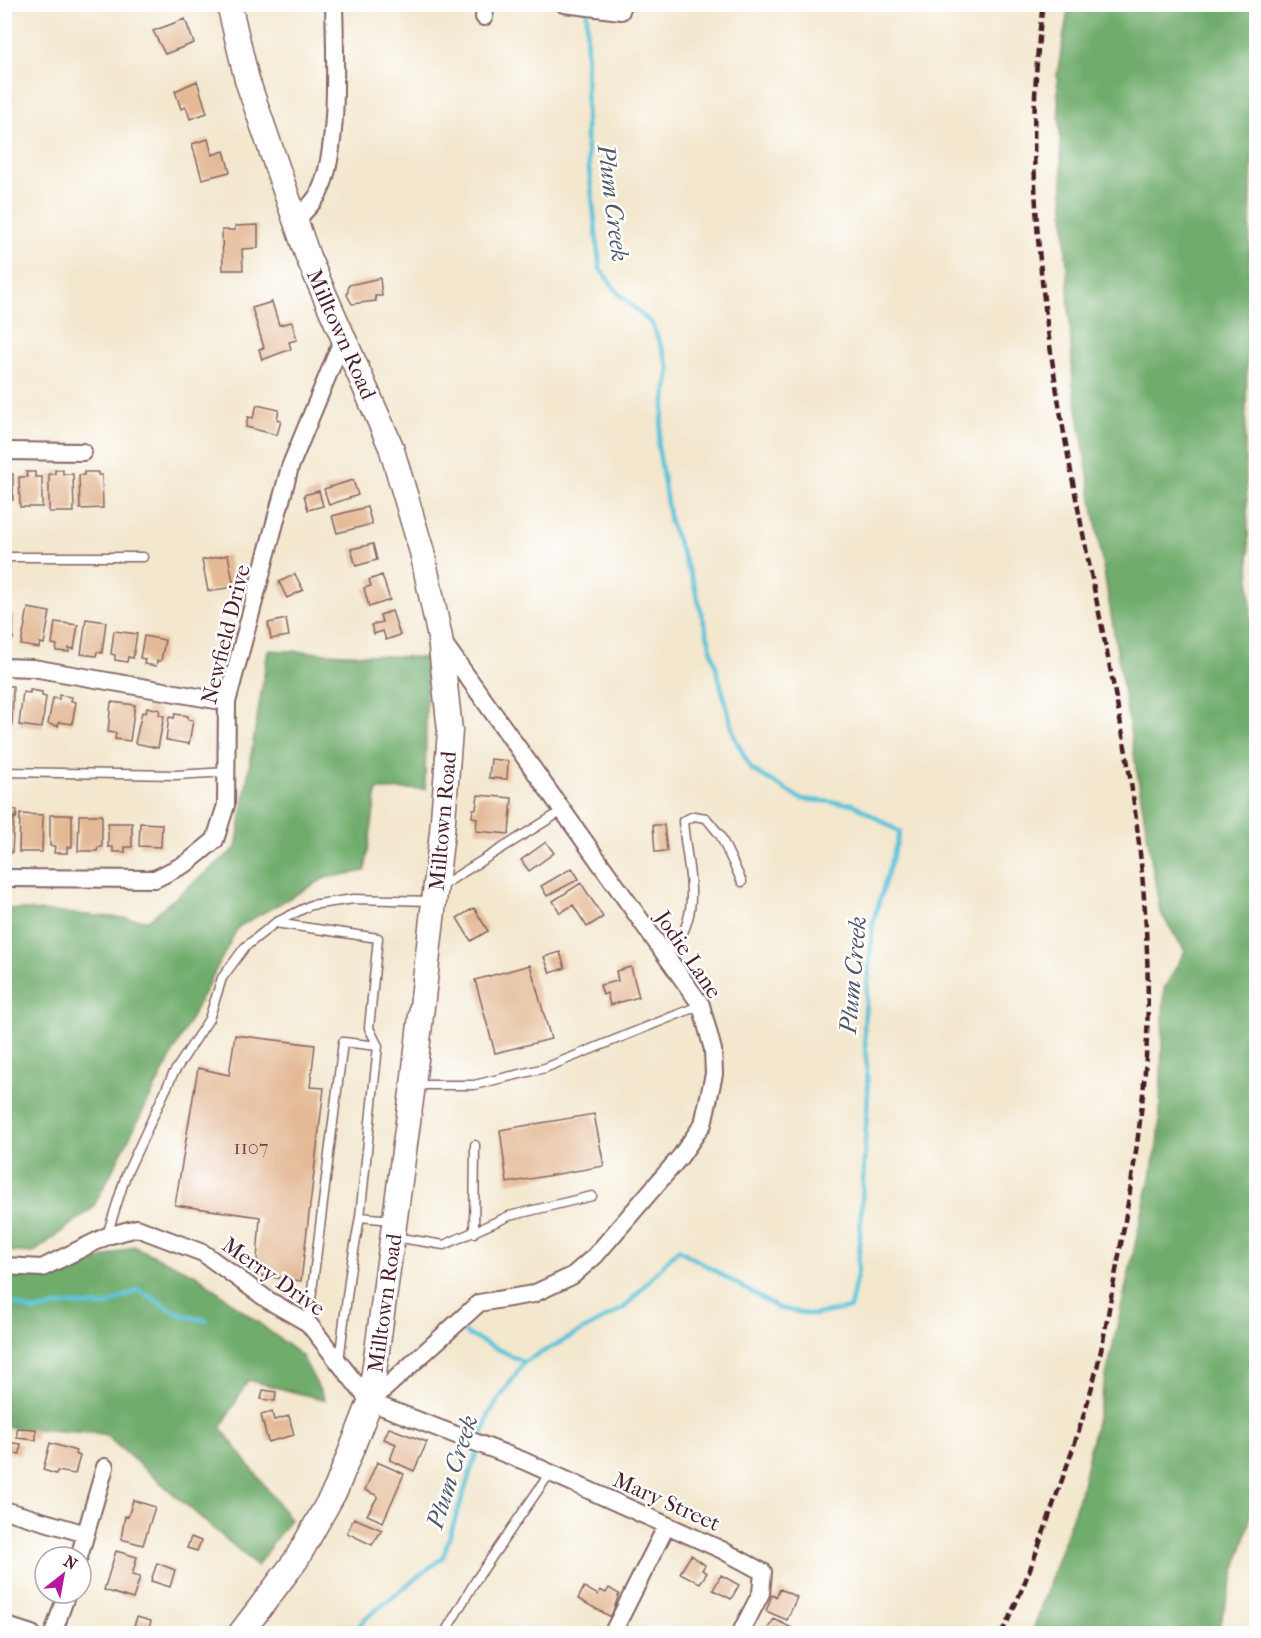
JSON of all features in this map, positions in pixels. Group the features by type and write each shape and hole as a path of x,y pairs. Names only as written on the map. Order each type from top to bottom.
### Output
{"street":[{"name":"Milltown Road","path":"229,4 247,80 308,257 392,447 422,552 440,638 450,731 435,895 413,1085 370,1402 336,1489 296,1560 240,1634"},
{"path":"296,221 319,193 330,155 335,66 334,4"},
{"path":"564,4 621,11"},
{"name":"Newfield Drive","path":"4,878 155,879 187,863 215,840 226,805 227,702 290,467 344,336"},
{"path":"4,451 83,452"},
{"name":"Jodie Lane","path":"370,1402 479,1303 533,1294 572,1276 595,1256 680,1157 703,1124 714,1074 713,1050 701,1005 440,638"},
{"path":"4,667 33,668 227,702"},
{"name":"Merry Drive","path":"4,1266 42,1268 107,1236 137,1228 203,1253 268,1300 308,1323 370,1402"},
{"name":"Mary Street","path":"370,1402 490,1446 666,1527 722,1550 763,1572 761,1593 740,1634"},
{"path":"83,1545 105,1467"},
{"path":"4,1510 86,1534"},
{"path":"612,1634 666,1527"},
{"path":"53,1634 63,1605"},
{"path":"4,1625 32,1634"}],"lane":[{"path":"4,557 143,557"},
{"path":"4,772 176,775 226,772"},
{"path":"107,1236 126,1175 173,1074 209,1019 222,978 245,948 275,923 311,905 354,899 435,895 562,811"},
{"path":"666,957 679,944 689,923 692,902 683,821 694,816 706,818 720,835 742,882"},
{"path":"275,923 378,938 369,1028 378,1046 360,1217 350,1273 339,1362"},
{"path":"413,1085 474,1085 545,1068 701,1005"},
{"path":"308,1323 343,1042 378,1046"},
{"path":"474,1233 475,1145"},
{"path":"360,1217 444,1245 509,1216 592,1196"},
{"path":"444,1634 477,1580 550,1473"}],"green space":[{"path":"1069,5 1256,5 1256,102 1253,113 1245,451 1256,739 1256,1456 1249,1524 1217,1633 1032,1633 1080,1494 1159,1137 1164,989 1185,951 1160,912 1073,384 1057,75"},
{"path":"268,650 427,658 425,789 377,790 365,871 325,878 238,927 93,1208 33,1253 5,1251 5,908 148,920 236,848"},
{"path":"133,1246 196,1275 302,1356 325,1400 248,1380 221,1428 290,1519 257,1566 104,1434 5,1427 4,1277 55,1274 86,1265"}],"building":[{"path":"185,19 194,43 165,54 153,31"},
{"path":"197,81 207,113 190,119 186,107 181,109 175,91"},
{"path":"208,139 212,155 224,151 230,172 202,179 192,144"},
{"path":"258,225 258,248 242,249 243,270 223,270 222,230 235,230 235,226"},
{"path":"380,278 382,296 375,296 376,301 352,304 347,295 349,285"},
{"path":"272,302 279,325 292,322 297,340 289,342 291,349 262,360 259,349 264,348 252,308"},
{"path":"257,405 279,410 277,419 281,421 277,435 246,427 248,417 253,418"},
{"path":"55,470 63,470 63,474 73,474 74,512 49,512 49,474 55,474"},
{"path":"26,472 35,472 35,477 42,477 42,507 20,507 19,477 27,477"},
{"path":"84,472 98,472 98,475 102,475 103,508 80,509 79,475 84,475"},
{"path":"4,474 13,474 13,500 4,500"},
{"path":"353,480 358,495 329,505 324,489"},
{"path":"319,491 323,506 308,510 304,495"},
{"path":"367,507 372,524 337,533 332,516"},
{"path":"373,544 377,560 356,566 351,549"},
{"path":"228,555 234,587 208,591 202,560"},
{"path":"295,574 303,590 287,598 279,582"},
{"path":"382,575 390,600 369,607 364,588 371,586 369,580"},
{"path":"4,598 8,598 7,615 13,615 13,639 8,639 8,644 4,644"},
{"path":"28,608 50,612 44,644 40,643 39,648 21,645"},
{"path":"392,611 400,635 386,640 383,631 374,634 371,625 382,622 380,615"},
{"path":"86,619 106,622 102,653 97,652 96,656 81,654"},
{"path":"286,619 289,636 271,639 268,623"},
{"path":"55,622 78,625 74,649 69,648 69,652 56,651 57,645 52,644"},
{"path":"114,631 137,634 133,658 128,657 127,662 115,660 115,655 111,654"},
{"path":"144,636 165,640 161,661 157,661 156,666 144,664 145,659 140,658"},
{"path":"4,686 13,686 12,725 4,725"},
{"path":"30,690 42,692 42,696 46,697 42,728 19,725 23,692 30,693"},
{"path":"59,695 72,697 71,701 76,702 72,724 59,722 58,726 48,724 53,698 59,699"},
{"path":"111,702 135,705 130,741 115,739 116,733 108,732"},
{"path":"147,707 160,710 159,715 164,716 158,748 135,743 142,712 146,713"},
{"path":"175,714 188,716 188,719 193,720 189,744 166,740 169,717 174,718"},
{"path":"491,759 508,761 507,779 489,778"},
{"path":"478,795 512,798 509,834 476,831 477,818 472,817"},
{"path":"4,809 17,810 16,818 14,817 12,853 4,852"},
{"path":"20,814 43,815 42,852 19,852"},
{"path":"50,815 72,815 72,847 67,847 67,853 54,853 55,846 50,846"},
{"path":"79,815 102,815 102,847 98,847 97,851 78,851"},
{"path":"108,823 132,823 132,847 125,847 125,852 113,852 113,847 108,847"},
{"path":"140,823 162,824 161,847 139,846"},
{"path":"653,825 664,825 667,851 655,852"},
{"path":"546,842 554,853 529,871 521,860"},
{"path":"572,868 579,879 547,896 541,886"},
{"path":"581,883 603,917 587,927 573,905 560,913 553,901"},
{"path":"474,908 488,931 471,941 457,918"},
{"path":"560,952 565,968 550,973 544,957"},
{"path":"530,965 551,1039 495,1053 475,980"},
{"path":"631,967 639,997 610,1005 607,993 603,995 600,985 618,981 616,971"},
{"path":"235,1035 315,1045 310,1087 324,1088 301,1281 256,1275 260,1217 175,1205 198,1068 229,1075"},
{"path":"594,1114 604,1166 507,1183 500,1130"},
{"path":"263,1390 276,1392 275,1401 261,1399"},
{"path":"272,1412 274,1420 289,1416 294,1435 268,1442 261,1415"},
{"path":"17,1428 36,1429 36,1440 17,1438"},
{"path":"389,1428 427,1442 414,1471 390,1460 396,1444 384,1439"},
{"path":"6,1442 21,1444 20,1454 5,1452"},
{"path":"50,1443 76,1451 75,1454 80,1456 75,1474 57,1471 56,1474 43,1470"},
{"path":"377,1462 404,1474 383,1522 367,1515 378,1496 365,1490"},
{"path":"133,1500 155,1507 143,1545 121,1539 125,1516 128,1517"},
{"path":"354,1518 382,1530 372,1545 347,1533"},
{"path":"191,1537 201,1541 197,1551 187,1548"},
{"path":"116,1551 137,1557 132,1575 140,1577 133,1599 104,1590"},
{"path":"691,1555 705,1565 702,1570 707,1573 700,1583 680,1573"},
{"path":"157,1563 175,1570 170,1587 151,1581"},
{"path":"721,1575 739,1585 731,1599 713,1590"},
{"path":"584,1587 598,1595 600,1590 606,1593 609,1588 619,1594 611,1617 578,1599"},
{"path":"780,1589 797,1597 787,1620 766,1611 772,1595 776,1597"},
{"path":"137,1617 151,1621 147,1634 132,1632"},
{"path":"774,1619 794,1629 792,1634 764,1634"}],"waterway":[{"name":"Plum Creek","path":"353,1634 366,1618 443,1557 489,1414 524,1362 624,1308 678,1249 778,1308 813,1315 850,1308 858,1270 868,1091 864,1024 873,922 900,832 853,804 801,799 751,769 735,738 693,581 670,522 658,445 670,369 652,324 619,294 600,269 586,141 587,9"},
{"path":"4,1300 33,1311 69,1304 105,1306 138,1290 181,1315 205,1320"},
{"path":"465,1333 524,1362"}],"railway":[{"path":"1001,1634 1023,1585 1071,1455 1099,1361 1134,1166 1143,1095 1147,1032 1145,908 1137,826 1125,747 1071,470 1042,285 1035,192 1035,98 1043,4"}]}
